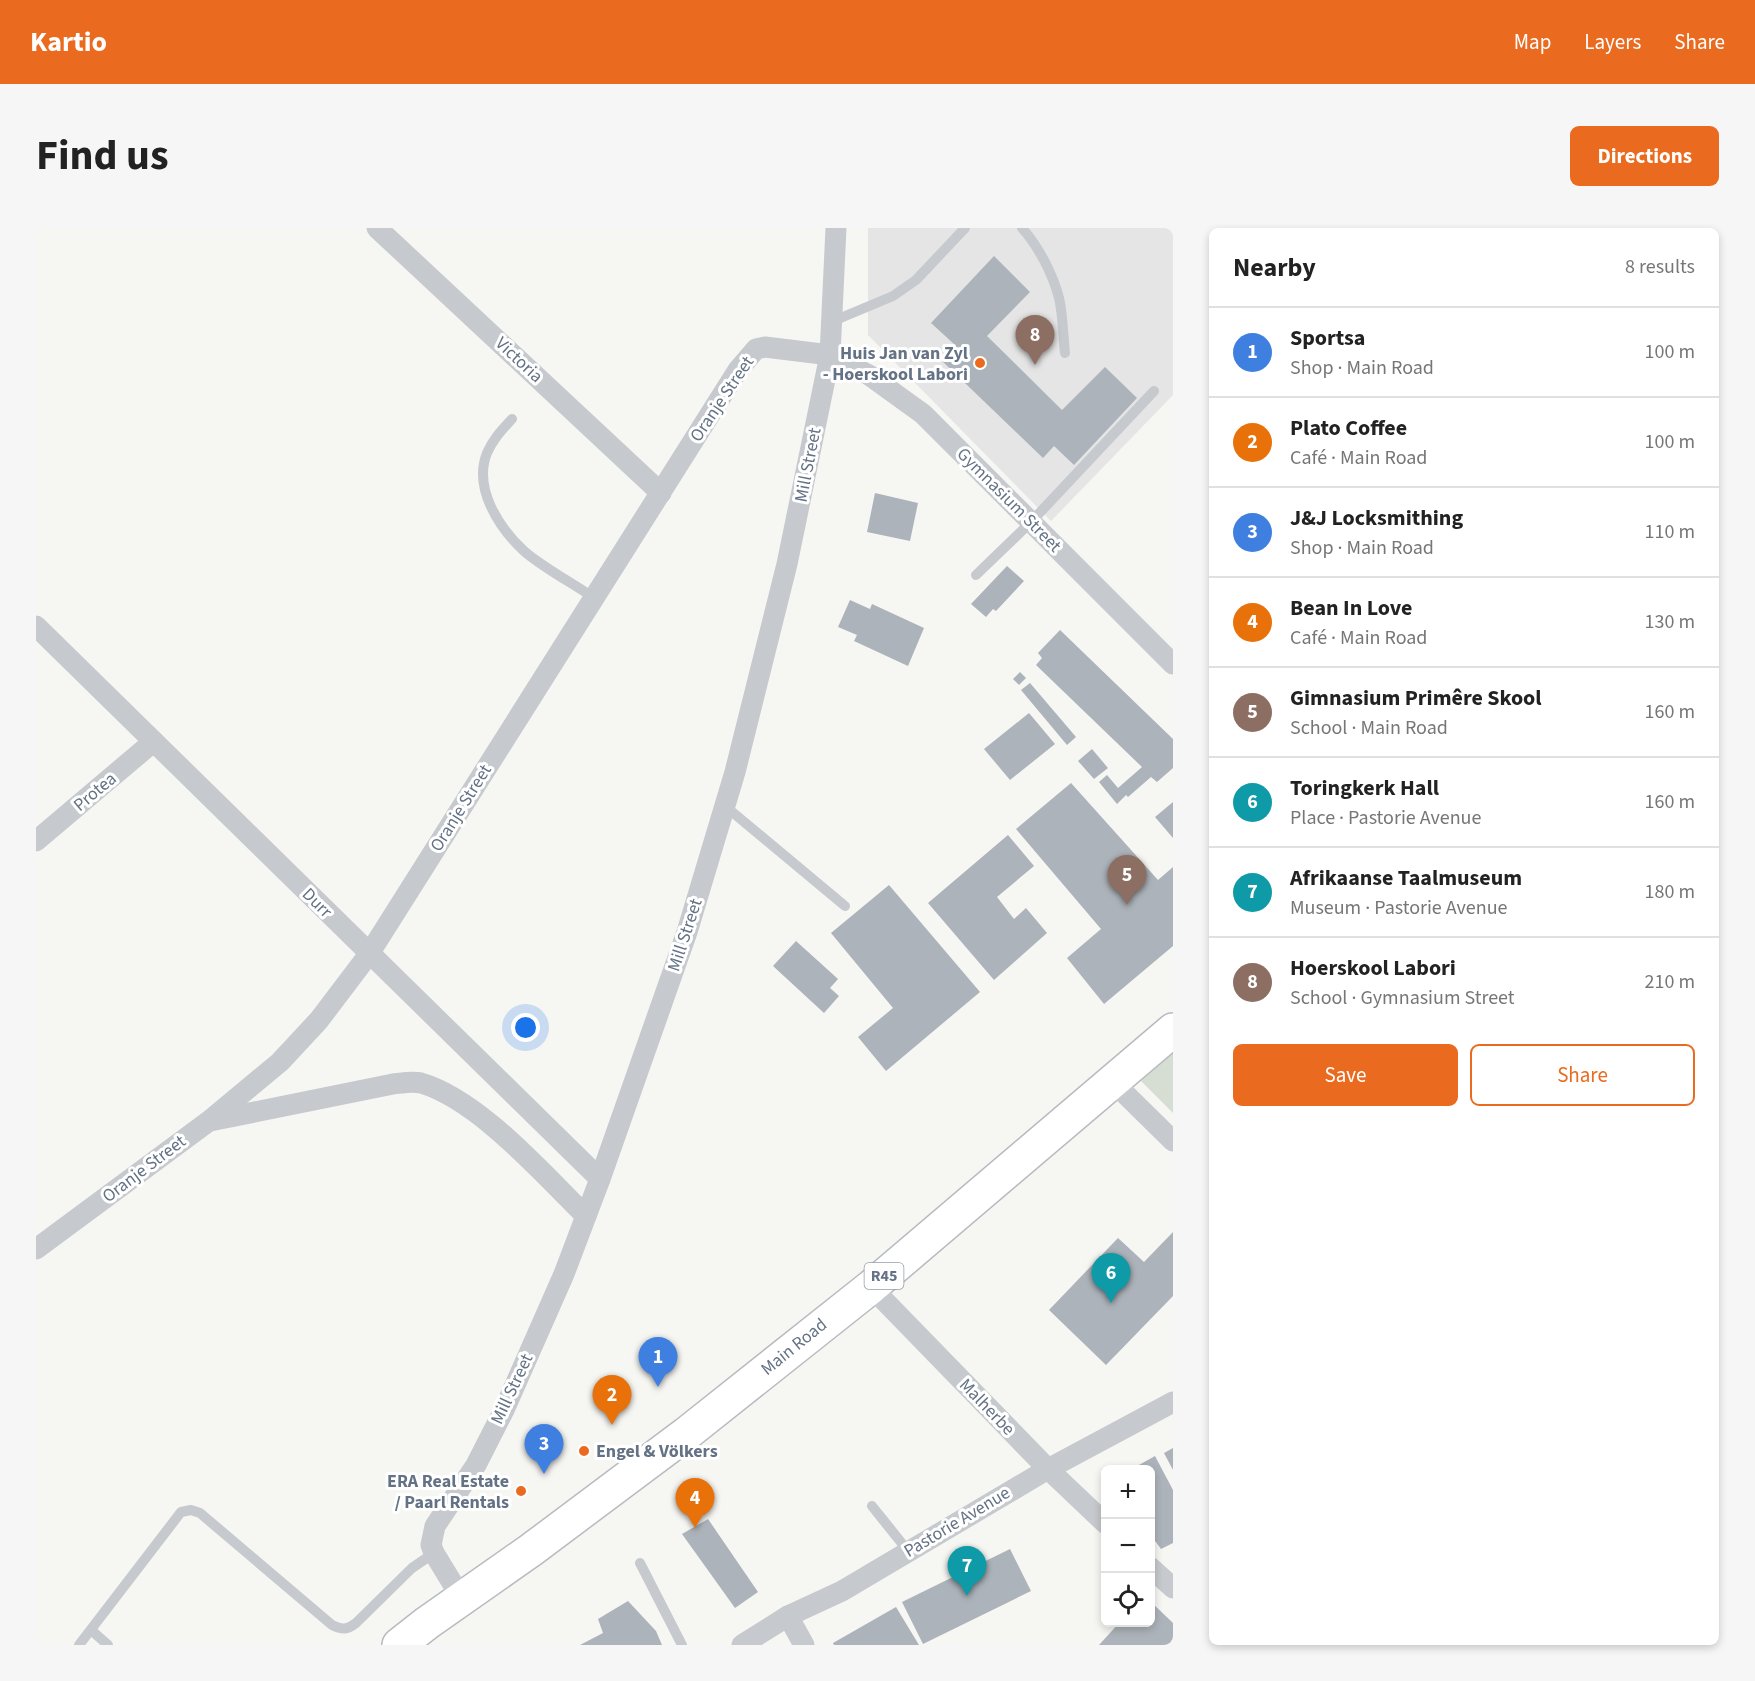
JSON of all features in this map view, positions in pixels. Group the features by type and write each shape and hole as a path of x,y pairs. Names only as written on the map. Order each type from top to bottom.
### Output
{"main road":[{"name":"Main Road","path":"399,1645 686,1434 871,1287 1173,1029"}],"street":[{"name":"Victoria","path":"377,228 661,493"},
{"name":"Mill Street","path":"434,1553 431,1545 435,1527 476,1465 504,1410 564,1274 687,932 725,806 766,655 787,564 830,355 836,228"},
{"name":"Oranje Street","path":"36,1249 208,1121 280,1062 319,1020 369,954 738,370 756,349 765,347 830,355"},
{"name":"Gymnasium Street","path":"830,355 869,375 923,414 1173,664"},
{"name":"Durr","path":"36,626 600,1179"},
{"name":"Protea","path":"36,841 153,742"},
{"path":"208,1121 393,1084 418,1082 444,1092 494,1126 586,1216"},
{"path":"1113,1082 1173,1141"},
{"name":"Malherbe","path":"871,1287 1048,1469 1101,1519"},
{"name":"Pastorie Avenue","path":"742,1645 788,1616 842,1591 1048,1469 1173,1402"},
{"path":"434,1553 462,1599"},
{"path":"1155,1572 1173,1588"},
{"path":"788,1616 804,1645"}],"lane":[{"path":"831,322 893,296 916,280 965,228"},
{"path":"1022,228 1030,237 1059,297 1065,353"},
{"path":"976,575 1031,522 1154,391"},
{"path":"512,419 495,438 486,455 483,476 489,505 504,528 525,552 594,598"},
{"path":"725,806 845,906"},
{"path":"872,1506 908,1551"},
{"path":"79,1645 181,1512 186,1510 200,1513 332,1625 341,1629 350,1628 412,1568 434,1553"},
{"path":"640,1563 682,1645"},
{"path":"91,1630 108,1645"}],"shaded area":[{"path":"868,228 1173,228 1173,395 1051,521 868,335"},
{"path":"1173,1053 1173,1113 1141,1081"}],"building":[{"name":"Huis Jan van Zyl - Hoerskool Labori","path":"994,256 1030,292 987,336 1062,410 1105,367 1137,398 1074,465 1054,446 1043,458 940,359 954,344 931,323"},
{"path":"875,493 918,503 910,541 867,532"},
{"path":"1007,566 1024,581 996,611 993,609 986,617 971,604"},
{"path":"850,600 870,609 872,604 924,628 908,666 854,641 857,635 838,627"},
{"path":"1060,630 1173,739 1173,768 1157,782 1151,777 1117,804 1099,782 1107,775 1118,788 1142,767 1036,665 1042,658 1038,653"},
{"path":"1020,672 1026,678 1019,685 1013,679"},
{"path":"1030,683 1076,737 1067,745 1021,690"},
{"path":"1029,713 1055,744 1010,780 984,749"},
{"path":"1092,749 1108,768 1094,779 1078,761"},
{"path":"1071,783 1158,880 1173,867 1173,946 1104,1004 1067,958 1101,929 1016,829"},
{"path":"1173,802 1173,838 1155,817"},
{"path":"1008,835 1034,866 997,897 1014,919 1026,908 1047,933 994,980 928,903"},
{"path":"889,885 980,992 886,1071 858,1037 893,1008 831,933"},
{"path":"796,941 838,979 830,988 839,996 824,1013 773,966"},
{"path":"1173,1232 1173,1296 1106,1365 1049,1310 1118,1238 1144,1262"},
{"path":"1173,1448 1173,1470 1164,1453"},
{"path":"1155,1456 1173,1490 1173,1543 1161,1549 1155,1541 1155,1465 1139,1465"},
{"path":"708,1519 758,1592 735,1608 682,1534"},
{"path":"1010,1549 1031,1591 923,1644 902,1602"},
{"path":"628,1601 656,1631 662,1645 580,1645 603,1633 598,1619"},
{"path":"1155,1606 1173,1623 1173,1645 1099,1645 1115,1627 1155,1627"},
{"path":"896,1607 919,1645 834,1645 833,1643"}],"place":[{"name":"Huis Jan van Zyl - Hoerskool Labori","path":"980,363"},
{"name":"Hoerskool Labori","path":"1035,365"},
{"name":"Gimnasium Primêre Skool","path":"1127,905"},
{"name":"Toringkerk Hall","path":"1111,1303"},
{"name":"Sportsa","path":"658,1387"},
{"name":"Plato Coffee","path":"612,1425"},
{"name":"Engel & Völkers","path":"584,1451"},
{"name":"J&J Locksmithing","path":"544,1474"},
{"name":"ERA Real Estate / Paarl Rentals","path":"521,1491"},
{"name":"Bean In Love","path":"695,1528"},
{"name":"Afrikaanse Taalmuseum","path":"967,1596"}]}
